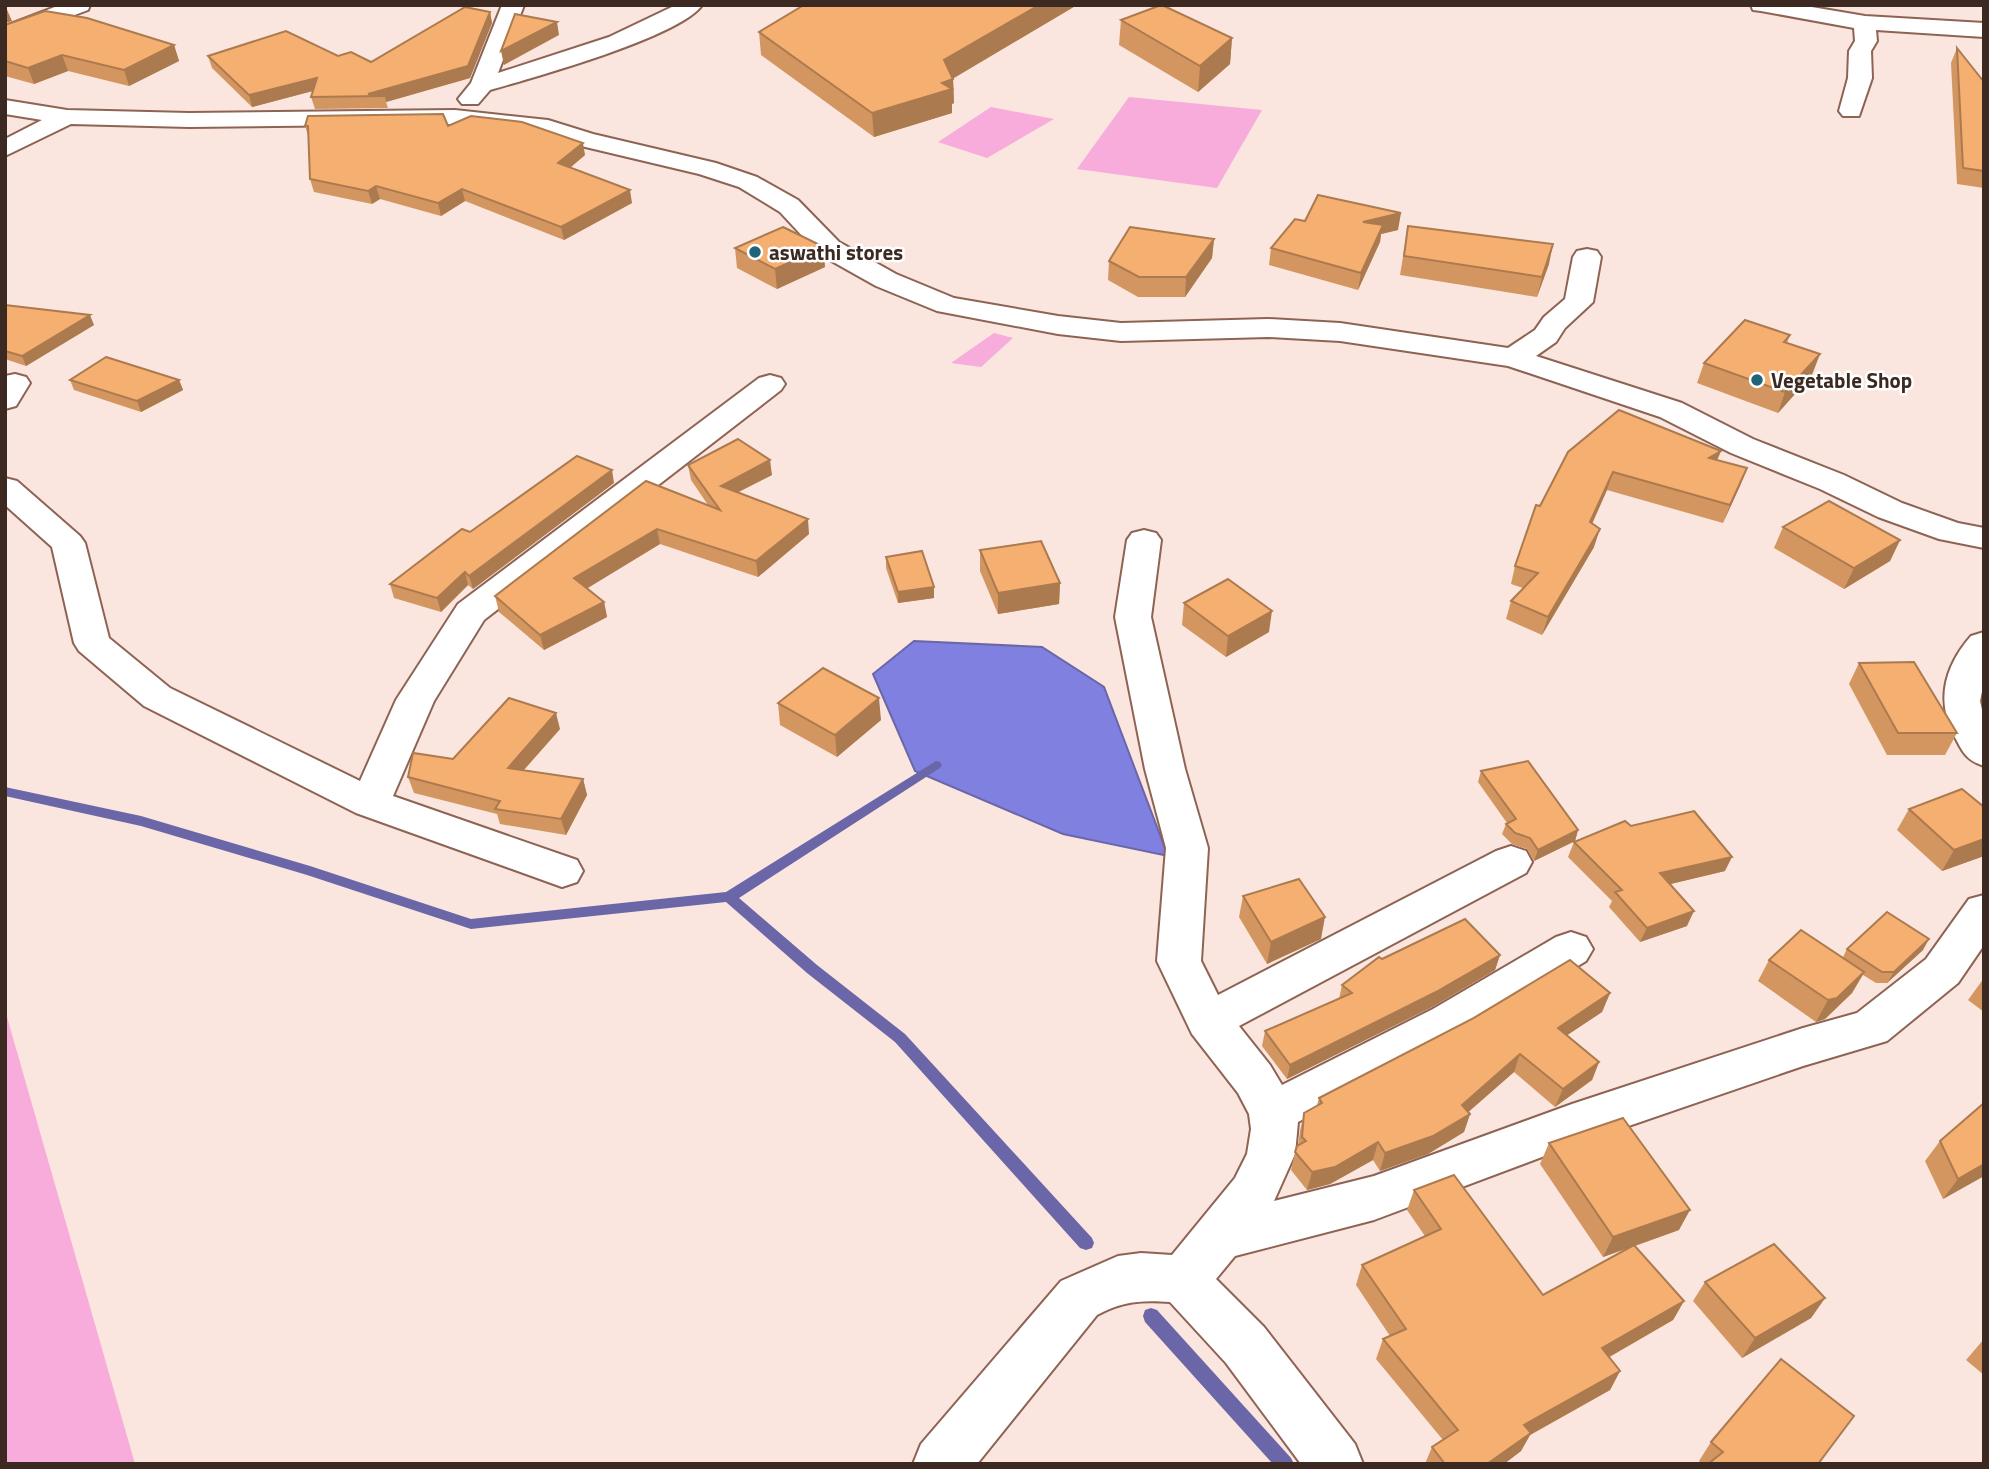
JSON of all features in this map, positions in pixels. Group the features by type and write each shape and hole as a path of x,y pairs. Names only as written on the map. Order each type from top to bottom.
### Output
{"street":[{"path":"5,34 80,5"},
{"path":"455,117 482,85 513,5"},
{"path":"482,85 560,62 667,20 692,5"},
{"path":"1761,5 1865,23 1984,30"},
{"path":"1851,111 1860,78 1860,51 1866,41 1865,23"},
{"path":"5,107 67,117 189,120 455,117 548,127 586,140 706,168 748,182 789,206 829,248 886,280 947,305 1058,325 1121,332 1268,328 1340,332 1513,358 1671,410 1742,446 1832,482 1890,510 1951,532 1984,538"},
{"path":"5,149 67,117"},
{"path":"1513,358 1546,336 1554,323 1579,302 1587,257"},
{"path":"370,803 415,700 471,612 770,384"},
{"path":"5,488 68,543 92,643 158,697 370,803 562,871"},
{"path":"1144,540 1133,617 1165,769 1187,848 1179,961 1208,1021 1254,1079 1273,1112 1275,1134 1265,1171 1218,1238 1183,1280"},
{"path":"1984,644 1976,651 1961,702 1974,741 1984,752"},
{"path":"1208,1021 1511,862"},
{"path":"1218,1238 1374,1198 1572,1125 1803,1047 1871,1028 1942,971 1984,911"},
{"path":"1273,1112 1449,1022 1571,949"},
{"path":"941,1464 1079,1298 1106,1282 1134,1275 1183,1280 1245,1345 1335,1464"}],"shaded area":[{"path":"1129,97 1262,110 1217,188 1077,169"},
{"path":"991,107 1054,119 987,158 938,142"},
{"path":"994,333 1013,338 981,367 951,363"},
{"path":"914,641 1042,647 1104,687 1168,856 1063,834 915,771 873,674"},
{"path":"5,1010 135,1464 5,1464"}],"building":[{"path":"804,5 1039,5 944,60 953,79 942,83 952,89 872,113 759,32"},
{"path":"1161,5 1232,38 1200,66 1121,20"},
{"path":"465,7 490,12 468,66 368,94 385,96 311,97 317,78 249,95 208,56 286,31 338,56 351,52 371,62"},
{"path":"45,11 87,18 174,45 124,70 62,55 28,68 5,61 5,25"},
{"path":"515,14 557,22 501,51"},
{"path":"1957,48 1984,82 1984,171 1963,168"},
{"path":"443,114 448,126 471,116 522,122 583,143 558,163 630,190 561,227 462,189 438,203 376,186 368,191 310,179 308,126 305,126 308,116"},
{"path":"1318,195 1401,213 1363,222 1383,225 1361,273 1271,248 1295,219 1305,221"},
{"path":"1408,226 1553,244 1542,277 1404,256"},
{"path":"783,227 824,247 775,269 735,248"},
{"path":"1130,227 1214,239 1186,277 1139,277 1109,261"},
{"path":"5,305 90,315 22,356 5,351"},
{"path":"1745,320 1790,335 1784,342 1820,354 1785,392 1704,363"},
{"path":"106,357 179,380 137,401 70,380"},
{"path":"1619,410 1721,451 1709,458 1747,468 1730,505 1613,472 1590,522 1600,529 1548,617 1511,601 1538,573 1515,566 1536,505 1540,506 1568,452"},
{"path":"738,439 770,460 721,486 808,519 756,561 657,529 574,578 604,602 540,635 495,596 646,481 720,510 688,465"},
{"path":"577,456 612,470 469,576 465,572 437,598 390,584 462,529 470,532"},
{"path":"1829,501 1900,540 1854,568 1783,527"},
{"path":"1041,541 1060,583 998,593 980,550"},
{"path":"922,551 934,587 898,592 886,557"},
{"path":"1228,579 1272,611 1228,636 1184,603"},
{"path":"1914,662 1957,733 1898,733 1859,663"},
{"path":"823,668 879,698 835,735 778,703"},
{"path":"509,698 556,713 508,768 583,779 561,819 495,809 500,801 408,777 413,753 453,759"},
{"path":"1528,761 1578,830 1538,850 1530,838 1515,833 1506,824 1516,819 1481,771"},
{"path":"1962,789 1984,807 1984,839 1954,850 1909,809"},
{"path":"1694,811 1732,857 1660,873 1694,911 1647,928 1615,892 1622,890 1574,842 1625,821 1631,826"},
{"path":"1299,879 1325,917 1271,942 1243,896"},
{"path":"1887,912 1929,939 1894,972 1882,972 1847,949"},
{"path":"1465,919 1500,955 1436,992 1290,1065 1265,1031 1352,993 1342,985 1379,957 1382,959"},
{"path":"1801,930 1864,972 1837,998 1828,1000 1769,960"},
{"path":"1570,960 1610,993 1558,1028 1599,1062 1563,1089 1520,1054 1462,1105 1470,1114 1433,1136 1385,1153 1378,1142 1335,1167 1312,1172 1295,1152 1297,1146 1306,1141 1302,1137 1304,1113 1322,1103 1319,1098 1472,1019"},
{"path":"1984,1103 1984,1164 1958,1179 1940,1141"},
{"path":"1623,1118 1690,1210 1613,1237 1549,1143"},
{"path":"1454,1175 1543,1295 1634,1245 1684,1301 1602,1348 1620,1371 1524,1425 1531,1433 1487,1464 1445,1464 1432,1447 1458,1430 1383,1339 1406,1329 1362,1265 1441,1229 1414,1190"},
{"path":"1774,1244 1825,1298 1755,1338 1705,1282"},
{"path":"1781,1359 1854,1416 1818,1464 1708,1464 1723,1452 1711,1442"}],"waterway":[{"path":"729,897 936,765"},
{"path":"5,791 141,821 310,871 471,924 729,897"},
{"path":"729,897 812,969 900,1038 1086,1243"},
{"path":"1151,1316 1285,1464"}],"place":[{"name":"aswathi stores","path":"755,252"},
{"name":"Vegetable Shop","path":"1757,380"}]}
